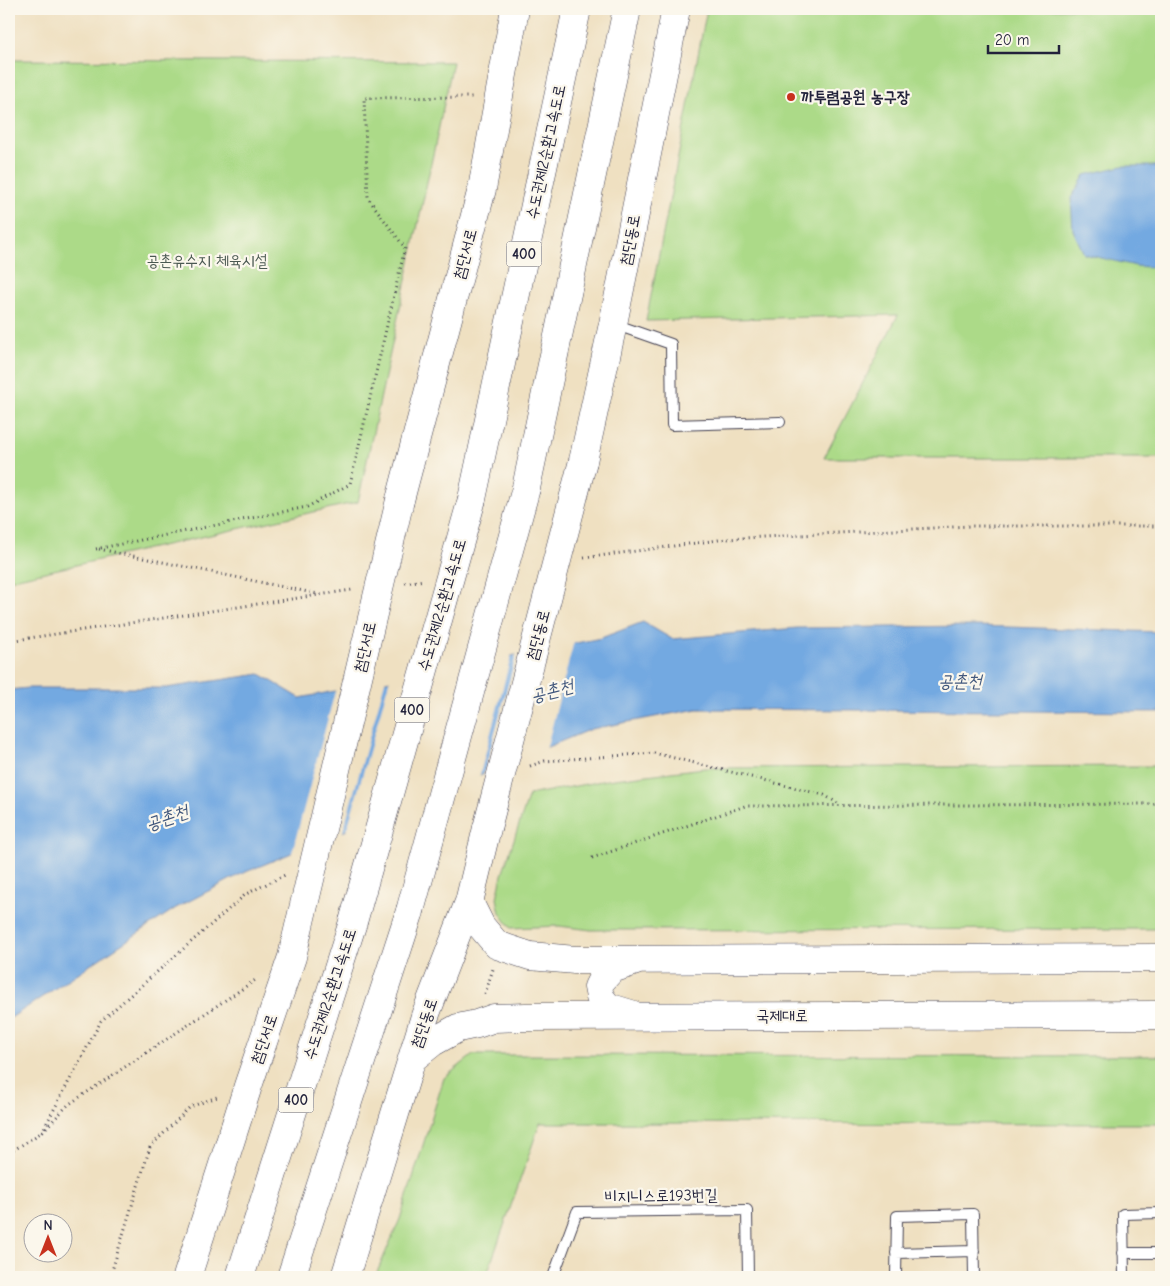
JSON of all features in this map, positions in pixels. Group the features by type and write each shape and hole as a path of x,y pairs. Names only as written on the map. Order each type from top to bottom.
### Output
{"main road":[{"name":"첨단서로","path":"187,1277 248,1086 292,957 400,500 482,189 515,9"},
{"name":"수도권제2순환고속도로","path":"240,1277 353,922 472,499 577,9"},
{"path":"291,1277 410,911 526,488 627,9"},
{"name":"첨단동로","path":"345,1277 425,1016 469,902 583,461 613,324 676,9"},
{"path":"469,902 481,926 497,945 530,956 575,960 1161,958"},
{"path":"640,959 612,969 601,981 598,988 600,997 608,1007 644,1016"},
{"name":"국제대로","path":"412,1058 433,1042 458,1028 494,1018 1161,1015"}],"lane":[{"path":"613,324 671,344 672,425 780,422"},
{"name":"비지니스로193번길","path":"553,1277 577,1212 747,1210 748,1277"},
{"path":"1124,1277 1123,1214 1161,1213"},
{"path":"896,1277 897,1216 973,1214 974,1277"},
{"path":"896,1253 974,1251"},
{"path":"1123,1253 1161,1252"}],"path":[{"path":"321,594 96,549 307,507 350,484 405,248 368,198 364,98 499,97"},
{"path":"578,559 726,539 970,526 1161,526"},
{"path":"400,583 429,579"},
{"path":"9,640 360,589"},
{"path":"824,795 841,805"},
{"path":"592,858 745,806 1161,804"},
{"path":"484,999 494,964"},
{"path":"9,1153 42,1132 68,1105 260,977"},
{"path":"110,1277 150,1147 190,1107 248,1086"}],"green space":[{"path":"707,9 1161,9 1161,458 824,458 898,315 646,321"},
{"name":"공촌유수지 체육시설","path":"9,60 453,62 358,502 9,580"},
{"path":"1161,766 1161,929 591,930 559,926 511,928 500,913 497,898 502,875 529,795 607,780 704,768"},
{"path":"473,1055 1161,1056 1161,1124 540,1123 486,1277 375,1277 400,1219 444,1078"}],"water":[{"path":"1122,166 1161,166 1161,268 1136,266 1084,254 1073,230 1071,198 1085,175"},
{"name":"공촌천","path":"643,622 672,639 797,628 977,626 1161,632 1161,712 697,709 591,729 241,874 176,908 9,1019 9,690 28,688 166,688 260,674 300,698 601,638"}],"pier":[{"path":"574,641 546,750 483,776 517,652"},
{"path":"512,653 479,778 346,833 390,678"},
{"path":"386,678 342,835 291,856 336,688"}],"place":[{"name":"까투렴공원 농구장","path":"791,97"}]}
